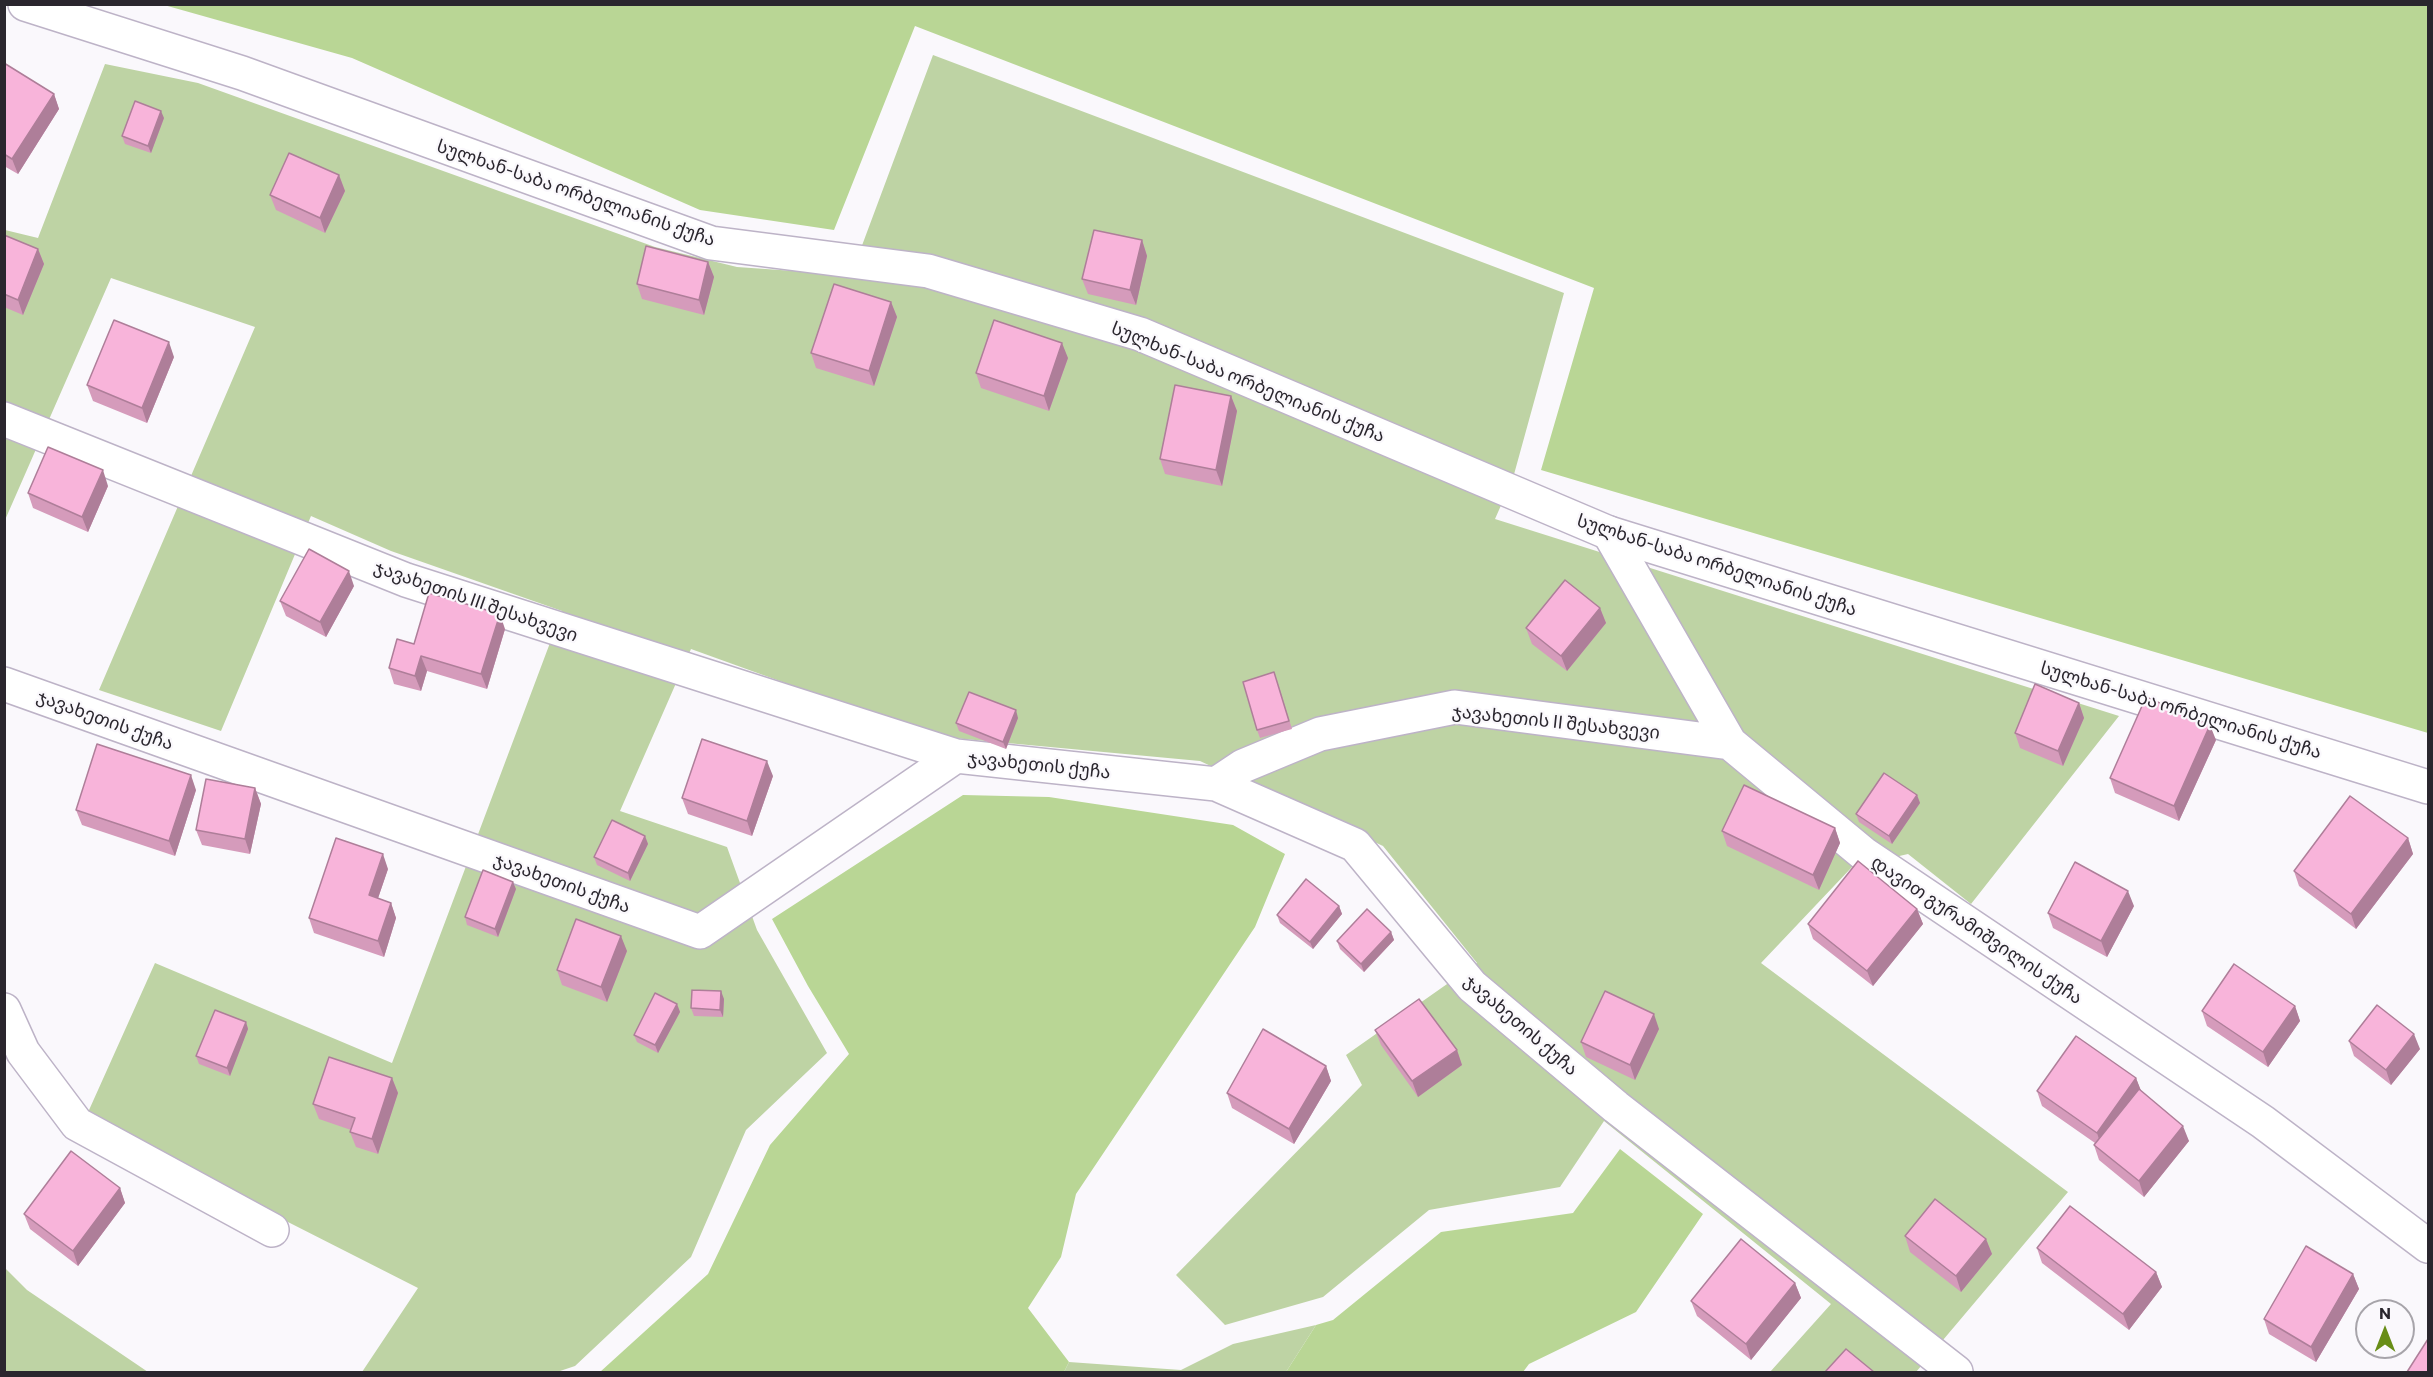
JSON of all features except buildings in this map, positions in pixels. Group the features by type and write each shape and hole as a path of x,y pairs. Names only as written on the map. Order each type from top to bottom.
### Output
{"street":[{"name":"სულხან-საბა ორბელიანის ქუჩა","path":"25,4 242,73 711,243 928,271 1140,334 1609,534 2428,787"},
{"name":"ჯავახეთის III შესახვევი","path":"4,419 406,580 957,756"},
{"name":"დავით გურამიშვილის ქუჩა","path":"1609,534 1730,743 1864,854 2263,1122 2428,1246"},
{"name":"ჯავახეთის ქუჩა","path":"4,684 700,932 957,756 1216,784 1355,845 1472,986 1616,1107 1956,1372"},
{"name":"ჯავახეთის II შესახვევი","path":"1216,784 1243,766 1320,734 1455,707 1730,743"},
{"path":"4,1010 23,1052 77,1124 272,1230"}],"green space":[{"path":"164,5 2428,5 2428,733 1541,470 1594,288 915,26 834,230 700,210 352,58"},
{"path":"933,55 1564,293 1513,478 1495,519 2119,716 1971,904 1908,854 1852,867 1761,963 2068,1192 1916,1372 1770,1372 1831,1304 1604,1121 1560,1187 1429,1210 1323,1297 1225,1325 1176,1275 1362,1085 1346,1055 1477,963 1383,846 1200,761 932,736 691,649 620,811 727,847 757,930 827,1053 746,1130 691,1257 575,1366 557,1372 362,1372 418,1288 85,1119 155,963 392,1063 562,611 391,551 311,516 221,731 99,690 255,327 111,278 5,520 5,230 38,238 105,64 198,83 655,247 737,267 851,275"},
{"path":"963,795 1049,797 1233,825 1285,854 1255,927 1076,1194 1061,1257 1028,1308 1069,1362 1064,1372 600,1372 708,1274 770,1145 849,1054 808,986 772,919"},
{"path":"1620,1149 1703,1214 1636,1312 1529,1364 1523,1372 1286,1372 1316,1325 1333,1320 1441,1232 1573,1213"},
{"path":"4,1267 27,1290 148,1372 5,1372"},
{"path":"1316,1325 1286,1372 1064,1372 1069,1362 1181,1370 1233,1344"}]}
